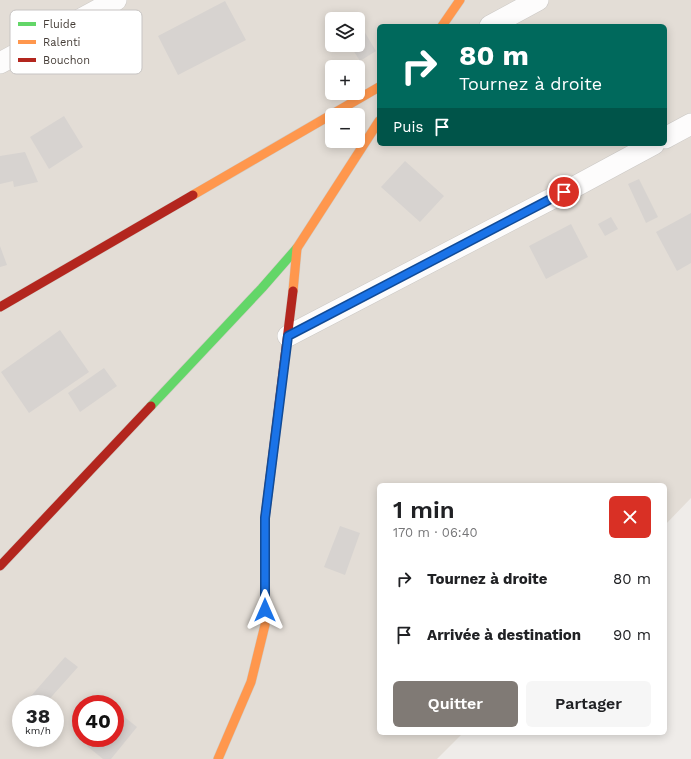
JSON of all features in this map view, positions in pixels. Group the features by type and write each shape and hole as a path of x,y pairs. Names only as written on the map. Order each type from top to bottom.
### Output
{"street":[{"path":"98,10 116,0"},
{"path":"443,24 460,0"},
{"path":"494,24 538,0"},
{"path":"0,63 10,58"},
{"path":"0,307 377,88"},
{"path":"667,137 691,124"},
{"path":"0,566 256,294 297,248 377,125"},
{"path":"288,336 650,146"},
{"path":"218,759 251,682 265,625 265,518 288,336 297,248"}],"shaded area":[{"path":"0,0 691,0 691,498 667,523 667,483 377,483 377,735 461,735 437,759 0,759"}],"building":[{"path":"225,1 246,40 178,75 158,36"},
{"path":"365,33 376,51 359,60 354,52 365,52"},
{"path":"64,116 83,147 49,169 30,137"},
{"path":"25,152 38,182 14,187 13,181 0,184 0,156"},
{"path":"405,161 444,196 420,222 381,187"},
{"path":"639,179 658,217 646,223 628,184"},
{"path":"691,213 691,263 677,271 656,232"},
{"path":"611,217 618,229 605,236 598,224"},
{"path":"571,224 588,257 546,279 529,246"},
{"path":"0,246 7,265 0,267"},
{"path":"60,330 89,372 29,413 1,372"},
{"path":"104,368 117,386 80,412 68,393"},
{"path":"340,526 360,533 345,575 324,567"},
{"path":"65,657 78,667 53,695 32,695"},
{"path":"124,717 137,727 124,743"},
{"path":"88,747 121,747 111,759 103,759"}],"traffic: fast":[{"path":"151,406 262,288 297,248"}],"traffic: slow":[{"path":"443,24 460,0"},
{"path":"193,195 377,88"},
{"path":"293,291 297,248 377,124"},
{"path":"218,759 251,682 265,625 265,587"}],"traffic: jam":[{"path":"0,307 193,195"},
{"path":"265,587 265,518 293,291"},
{"path":"0,566 151,406"}],"route":[{"path":"265,610 265,518 288,336 564,192"}]}
